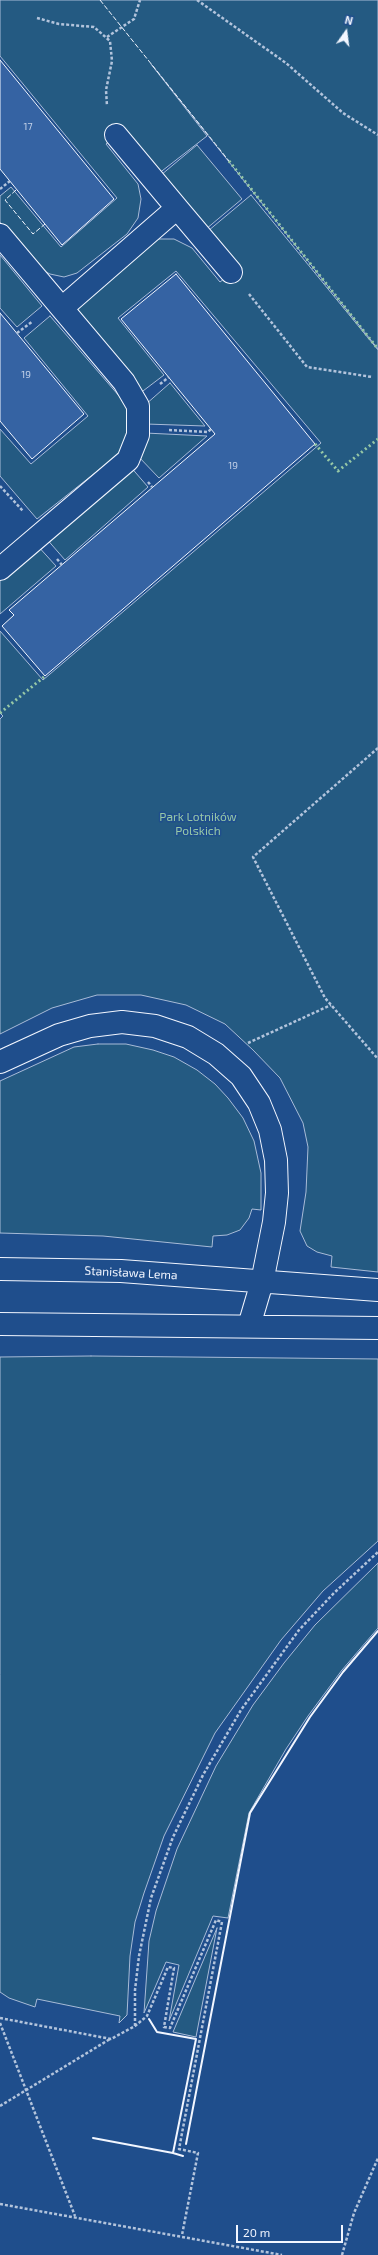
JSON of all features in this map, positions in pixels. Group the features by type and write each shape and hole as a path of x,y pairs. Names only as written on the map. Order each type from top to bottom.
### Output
{"street":[{"path":"116,135 231,272"},
{"path":"62,308 177,208"},
{"path":"0,235 124,382 138,406 138,435 128,460 0,569"},
{"path":"0,1062 59,1035 90,1026 122,1022 156,1026 188,1037 216,1054 241,1076 259,1103 270,1130 276,1160 277,1193 274,1222 262,1282 249,1326"},
{"name":"Stanisława Lema","path":"0,1269 121,1271 378,1290"},
{"path":"0,1324 378,1328"}],"path":[{"path":"107,37 134,19 140,0"},
{"path":"197,0 286,63 343,113 378,135"},
{"path":"37,18 59,24 94,27 110,41 112,61 106,90 107,116 116,135"},
{"path":"0,189 10,181"},
{"path":"231,272 307,367 372,377"},
{"path":"138,429 208,432 211,429"},
{"path":"378,748 252,857 325,998 378,1058"},
{"path":"247,1043 331,1005"},
{"path":"135,2026 135,1990 139,1956 151,1898 173,1837 203,1775 241,1710 295,1636 334,1593 378,1552"},
{"path":"0,2106 135,2026 147,2016 168,1967 174,1968 164,2027 170,2028 216,1920 222,1922 179,2149 198,2153 182,2235"},
{"path":"0,2018 111,2039"},
{"path":"0,2023 75,2217"},
{"path":"342,2255 354,2213 378,2158"},
{"path":"0,2204 182,2235 282,2255"}],"green space":[{"path":"0,0 378,0 378,349 151,64 207,136 158,174 122,131 106,144 138,184 141,199 138,218 127,234 77,273 64,277 50,274 34,266 0,222 0,196 11,187 61,247 117,198 0,56"},
{"path":"197,145 242,199 206,229 161,175"},
{"name":"Park Lotników Polskich","path":"251,195 378,350 378,1272 331,1267 332,1256 317,1252 307,1246 300,1231 306,1192 308,1147 303,1123 280,1078 225,1024 186,1005 141,995 97,995 52,1008 0,1034 0,719 3,716 0,713 0,631 43,680 321,443 176,271 118,318 164,375 139,394 70,308 155,239 174,239 192,248 220,282 238,268 208,231"},
{"path":"0,255 42,306 17,327 0,308"},
{"path":"50,316 126,404 132,428 125,449 37,519 0,476 0,429 31,464 88,416 24,338"},
{"path":"170,383 205,426 146,424 145,405"},
{"path":"145,433 207,436 159,478 137,455"},
{"path":"129,465 148,487 65,560 45,537"},
{"path":"36,544 56,566 0,614 0,575"},
{"path":"98,1044 126,1044 153,1050 174,1057 197,1070 215,1084 228,1098 243,1118 254,1141 261,1173 261,1210 252,1209 249,1218 240,1230 227,1235 213,1236 212,1247 103,1236 0,1233 0,1081 74,1047"},
{"path":"91,1356 378,1359 378,1541 323,1591 281,1640 215,1733 164,1836 144,1893 135,1922 130,1956 127,2015 119,2023 120,2016 37,1999 35,2007 9,1998 0,1992 0,1357"},
{"path":"378,1563 378,1628 342,1670 308,1716 286,1749 249,1813 228,1918 213,1916 169,2021 179,1965 166,1962 144,2013 149,1941 156,1911 177,1849 216,1766 253,1705 284,1663 315,1625"},
{"path":"217,1928 196,2037 173,2032"}],"building":[{"path":"0,60 114,199 62,245 0,169"},
{"path":"176,274 315,444 45,676 2,626 14,615 9,610 215,434 121,319"},
{"path":"0,313 84,414 32,459 0,421"}],"hedge":[{"path":"229,161 378,349"},
{"path":"315,444 338,471 378,439"},
{"path":"0,713 45,676"}],"fence":[{"path":"100,0 229,161"},
{"path":"16,190 5,200 33,234 45,224"}],"wall":[{"path":"186,2144 250,1813 310,1717 343,1672 378,1631"},
{"path":"93,2138 173,2153 196,2039 157,2032 149,2019"},
{"path":"173,2153 183,2156"}]}
